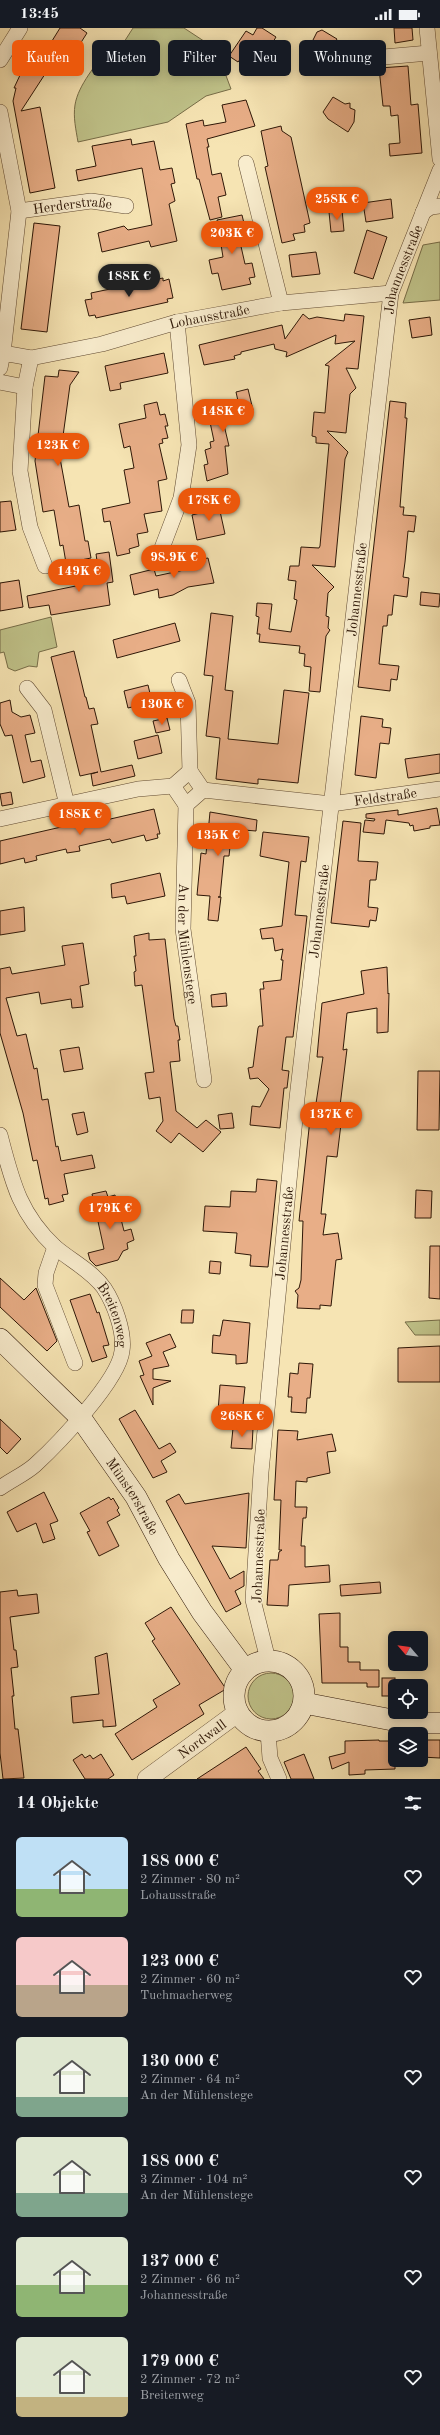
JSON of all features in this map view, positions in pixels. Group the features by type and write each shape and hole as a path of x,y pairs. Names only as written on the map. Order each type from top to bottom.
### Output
{"main road":[{"name":"Münsterstraße","path":"0,1339 80,1417 136,1497 169,1559 202,1612 245,1670"},
{"path":"268,1660 281,1662 292,1669 302,1684 304,1703 301,1712 287,1727 268,1732 255,1729 244,1721 238,1712 234,1700 234,1689 245,1670 256,1663 268,1660"},
{"path":"304,1703 408,1723 440,1724"}],"street":[{"path":"0,60 20,28"},
{"path":"427,28 440,159"},
{"path":"386,57 429,53"},
{"name":"Herderstraße","path":"0,112 19,211 3,353"},
{"path":"246,163 281,303"},
{"name":"Johannesstraße","path":"268,1660 253,1600 261,1472 297,1098 391,293 440,170"},
{"name":"Herderstraße","path":"19,211 91,201 126,206"},
{"path":"423,212 431,207 440,206"},
{"name":"Lohausstraße","path":"3,353 31,358 102,344 177,322 281,303 391,293"},
{"path":"162,548 182,498 190,445 177,322"},
{"path":"0,368 3,353"},
{"path":"31,358 25,387 20,471 30,527 45,566"},
{"path":"0,382 25,387"},
{"path":"179,680 188,703 190,771 203,790"},
{"path":"27,688 44,710 67,805"},
{"path":"0,819 138,789 173,786 190,771"},
{"path":"173,786 186,805 203,790 332,804"},
{"name":"Feldstraße","path":"332,804 440,789"},
{"name":"An der Mühlenstege","path":"186,805 183,929 204,1080"},
{"name":"Breitenweg","path":"0,1135 14,1186 29,1218 56,1247 103,1287 118,1317 122,1351 110,1380 80,1417 34,1465 0,1488"},
{"path":"56,1247 47,1268 45,1285 75,1364"},
{"name":"Nordwall","path":"147,1779 238,1712"},
{"path":"268,1732 270,1758 279,1779"}],"green space":[{"path":"133,28 184,28 202,40 168,40 168,76 226,76 231,89 206,96 168,122 78,142 74,110 80,90 92,70 92,76 160,76 160,40 125,40"},
{"path":"440,242 440,300 403,303 423,245"},
{"path":"51,617 57,647 39,652 37,667 29,666 15,671 8,668 4,652 0,653 0,630"},
{"path":"440,1320 440,1335 415,1335 405,1322"},
{"path":"266,1673 276,1673 284,1677 290,1683 294,1691 294,1701 290,1709 284,1715 276,1719 266,1719 258,1715 252,1709 248,1701 248,1691 252,1683 258,1677"}],"building":[{"path":"60,28 80,28 87,33 83,40 53,40"},
{"path":"257,28 262,28 276,37 274,40 240,40 246,31 253,35"},
{"path":"394,28 412,28 413,40 395,43"},
{"path":"322,30 337,39 313,40 317,32"},
{"path":"239,41 238,62 231,57 231,53"},
{"path":"408,66 411,105 418,104 422,153 390,156 389,144 400,143 398,115 391,116 390,106 383,106 380,76 386,76 386,68"},
{"path":"20,76 44,76 21,111 40,107 55,188 30,193 13,101 16,88 14,88"},
{"path":"333,97 345,104 350,103 350,108 355,110 354,122 348,132 328,119 323,112"},
{"path":"246,100 255,126 207,139 212,175 221,173 226,195 218,197 222,217 210,220 199,179 197,179 186,124 203,120 204,126 226,122 222,105"},
{"path":"281,126 282,131 291,137 310,223 304,225 305,232 293,234 295,240 282,243 265,167 268,166 261,131"},
{"path":"131,139 132,145 154,141 160,170 172,168 175,183 171,184 175,201 169,204 177,241 151,247 149,241 102,252 98,233 124,226 128,230 152,225 142,168 78,181 76,170 96,166 92,146"},
{"path":"391,199 393,218 366,222 363,203"},
{"path":"342,210 344,231 331,232 329,212"},
{"path":"242,215 248,240 240,242 245,264 252,263 255,277 249,278 251,284 222,290 218,273 212,274 209,260 223,257 217,220"},
{"path":"34,223 60,226 47,332 21,329"},
{"path":"367,230 387,237 373,279 354,273"},
{"path":"316,252 320,274 292,277 289,255"},
{"path":"163,278 163,281 169,279 173,298 167,299 168,302 96,318 95,315 89,316 85,300 92,299 91,293"},
{"path":"303,314 309,319 317,317 344,321 345,314 364,316 358,369 346,368 356,388 350,394 346,433 327,431 348,452 345,459 335,567 312,565 334,587 328,593 326,616 329,617 328,628 330,630 326,636 320,692 309,691 311,667 304,666 305,654 299,653 300,646 259,642 260,634 257,634 259,617 256,616 257,603 272,604 269,629 291,632 297,600 294,599 296,581 288,580 290,566 299,566 301,547 319,548 320,546 329,444 316,443 316,437 312,436 314,412 325,413 329,366 325,365 355,341 335,344 336,335 286,357 287,352 275,349 274,344 241,352 241,354 234,356 235,359 204,365 199,345 282,325 285,339"},
{"path":"430,317 432,335 412,338 409,320"},
{"path":"164,353 168,373 120,383 121,389 110,391 105,366"},
{"path":"59,370 79,372 70,385 60,458 69,507 79,505 85,541 88,541 91,558 66,563 63,545 60,546 54,510 43,512 35,461 45,376 58,377"},
{"path":"248,389 253,410 234,414 236,422 224,425 229,446 225,446 228,474 207,481 204,465 208,464 205,450 211,448 210,442 214,441 207,408 238,401 236,392"},
{"path":"390,401 406,403 405,418 407,418 400,507 404,507 403,515 416,516 414,532 408,531 403,577 409,578 407,597 394,595 392,615 388,615 387,626 383,626 379,664 399,666 397,680 391,679 390,691 358,687"},
{"path":"157,402 160,415 165,414 168,426 165,426 168,438 162,439 163,443 159,444 167,479 158,481 162,511 144,514 148,532 137,534 139,546 129,549 130,553 117,556 110,521 104,522 102,509 130,503 124,470 134,468 130,446 124,448 119,424 146,418 144,405"},
{"path":"11,501 16,530 0,532 0,502"},
{"path":"218,502 225,534 197,540 192,515 200,513 199,506"},
{"path":"109,552 113,582 107,583 110,605 51,615 49,605 29,608 27,596 100,581 96,554"},
{"path":"208,558 214,583 188,587 173,595 159,598 158,589 134,595 130,575 154,569 156,576 184,570 182,563"},
{"path":"19,580 23,607 0,611 0,583"},
{"path":"421,592 440,594 439,607 420,605"},
{"path":"211,613 233,616 225,690 233,691 228,739 278,744 284,690 309,693 298,783 258,779 258,784 216,779 220,738 206,736 213,676 204,675"},
{"path":"175,623 180,641 117,658 113,640"},
{"path":"74,651 85,697 89,709 94,708 98,724 91,725 101,772 132,765 135,776 93,786 91,774 98,772 80,776 51,657"},
{"path":"148,685 152,702 128,708 124,691"},
{"path":"10,700 12,712 21,717 30,715 35,733 25,735 31,762 41,760 45,777 23,783 12,735 5,736 0,724 0,703"},
{"path":"361,716 383,719 382,727 391,728 389,744 380,743 376,778 355,775"},
{"path":"167,718 170,730 156,733 153,721"},
{"path":"158,735 162,753 138,759 134,741"},
{"path":"440,754 440,773 408,778 405,759"},
{"path":"11,792 13,804 2,806 0,794"},
{"path":"437,808 440,825 430,826 430,828 414,831 413,825 410,826 409,823 386,820 384,834 363,832 365,820 374,821 375,819 366,818 366,814 398,810 398,815"},
{"path":"154,809 160,834 157,834 158,838 146,841 144,835 112,843 110,839 79,846 80,851 67,853 66,849 36,856 37,860 25,863 24,858 0,864 0,841 105,817 106,820"},
{"path":"210,812 257,820 256,831 232,829 229,856 224,856 218,921 208,920 210,896 197,895 201,853 206,854"},
{"path":"343,821 361,823 358,861 378,862 376,880 370,880 368,907 378,908 376,921 370,920 369,927 331,923"},
{"path":"263,832 309,837 306,862 301,861 295,915 307,916 293,1037 286,1037 282,1070 289,1071 287,1088 284,1088 280,1128 250,1125 252,1106 260,1107 269,1089 258,1078 250,1079 248,1068 253,1067 258,1028 259,1026 263,1026 260,989 264,989 263,982 281,980 283,960 281,960 283,949 275,951 273,938 262,939 260,929 282,926 289,862 260,856"},
{"path":"160,873 165,896 127,904 125,896 112,898 111,884"},
{"path":"24,907 25,931 0,935 0,911"},
{"path":"149,933 149,940 165,939 174,1019 176,1026 178,1026 180,1040 178,1040 180,1061 170,1062 176,1111 197,1128 206,1120 221,1132 203,1152 179,1133 171,1143 156,1131 163,1121 160,1097 149,1099 145,1073 154,1072 142,985 135,986 134,972 136,971 134,956 136,956 134,936"},
{"path":"83,943 89,984 80,986 83,1007 72,1008 71,999 41,1004 39,992 6,998 17,1036 26,1034 34,1069 37,1068 42,1100 48,1099 56,1147 58,1146 61,1161 92,1155 95,1168 64,1174 68,1194 62,1195 64,1201 49,1205 48,1198 45,1199 37,1160 33,1161 23,1113 0,1033 0,969 10,967 12,974 65,965 62,946"},
{"path":"387,967 388,994 389,993 388,1032 377,1033 377,1008 347,1013 343,1050 347,1049 340,1106 349,1107 347,1124 341,1124 337,1157 327,1156 321,1214 326,1214 323,1235 338,1233 342,1259 336,1260 331,1306 320,1305 320,1309 297,1308 298,1295 295,1291 299,1288 301,1280 303,1221 299,1221 311,1110 315,1110 323,1057 317,1057 322,1003 364,994 361,971"},
{"path":"226,993 227,1006 212,1007 211,995"},
{"path":"79,1047 83,1069 64,1072 60,1050"},
{"path":"418,1071 440,1071 439,1130 417,1130"},
{"path":"84,1112 88,1132 77,1135 72,1114"},
{"path":"232,1113 234,1128 220,1129 218,1115"},
{"path":"257,1179 277,1181 268,1267 250,1266 251,1255 235,1253 237,1233 203,1231 205,1206 230,1207 231,1191 256,1192"},
{"path":"416,1190 432,1191 431,1218 415,1218"},
{"path":"106,1191 108,1197 115,1195 124,1231 131,1229 134,1240 127,1243 128,1249 123,1251 118,1260 96,1266 90,1260 88,1253 104,1249 92,1194"},
{"path":"430,1246 440,1246 440,1299 429,1298"},
{"path":"210,1261 221,1262 220,1274 209,1273"},
{"path":"0,1278 24,1300 36,1288 57,1341 47,1351 0,1307"},
{"path":"90,1294 97,1313 99,1312 109,1345 103,1346 107,1357 92,1362 70,1300"},
{"path":"182,1310 194,1310 193,1323 181,1323"},
{"path":"223,1320 250,1323 247,1363 236,1364 236,1355 212,1353 213,1335 220,1336"},
{"path":"170,1334 176,1347 163,1352 169,1366 153,1369 153,1379 171,1381 153,1388 153,1405 140,1376 144,1375 139,1361 152,1356 146,1343"},
{"path":"440,1346 440,1382 398,1382 398,1348"},
{"path":"299,1363 313,1364 310,1398 307,1398 306,1413 291,1412 292,1397 288,1397 290,1373 298,1374"},
{"path":"220,1385 245,1387 242,1414 218,1412"},
{"path":"135,1410 159,1449 170,1443 176,1452 161,1461 167,1472 153,1478 119,1419"},
{"path":"0,1419 21,1439 7,1454 0,1447"},
{"path":"233,1428 253,1428 252,1449 231,1448"},
{"path":"278,1430 298,1431 297,1440 332,1434 336,1451 327,1452 330,1473 307,1478 307,1482 296,1481 295,1507 307,1507 306,1518 303,1518 301,1546 305,1546 305,1567 329,1565 330,1582 289,1585 288,1606 267,1605 270,1560 278,1560 279,1552 282,1550 279,1550 281,1500 274,1500"},
{"path":"44,1492 58,1521 50,1524 55,1539 43,1543 36,1523 17,1532 7,1512"},
{"path":"249,1493 246,1548 212,1546 230,1579 244,1571 244,1586 235,1591 241,1604 226,1612 166,1501 179,1494 185,1504"},
{"path":"109,1497 111,1500 113,1498 119,1508 117,1510 120,1515 107,1522 119,1546 99,1556 87,1532 90,1531 80,1513"},
{"path":"380,1582 381,1593 341,1596 340,1585"},
{"path":"17,1590 18,1596 37,1594 39,1613 10,1617 14,1650 16,1650 18,1667 11,1668 14,1696 12,1696 15,1729 18,1729 24,1778 3,1779 0,1753 0,1592"},
{"path":"171,1607 226,1689 199,1705 204,1714 132,1760 115,1734 157,1707 153,1700 180,1684 152,1641 155,1639 145,1623"},
{"path":"340,1613 340,1647 348,1647 348,1662 360,1662 360,1670 379,1670 379,1687 367,1687 367,1683 322,1683 319,1614"},
{"path":"107,1653 116,1726 103,1727 103,1720 73,1723 71,1697 99,1694 95,1657"},
{"path":"382,1678 395,1678 388,1679 388,1696 382,1696"},
{"path":"428,1740 440,1740 440,1758 428,1757"},
{"path":"345,1741 388,1741 388,1767 395,1767 395,1769 365,1770 365,1774 349,1775 349,1762 332,1769 329,1757 345,1753"},
{"path":"246,1747 261,1769 258,1771 264,1779 197,1779"},
{"path":"82,1754 85,1758 90,1755 93,1759 101,1754 114,1775 108,1779 85,1779 73,1760"},
{"path":"304,1754 314,1779 291,1779 284,1762"}]}
